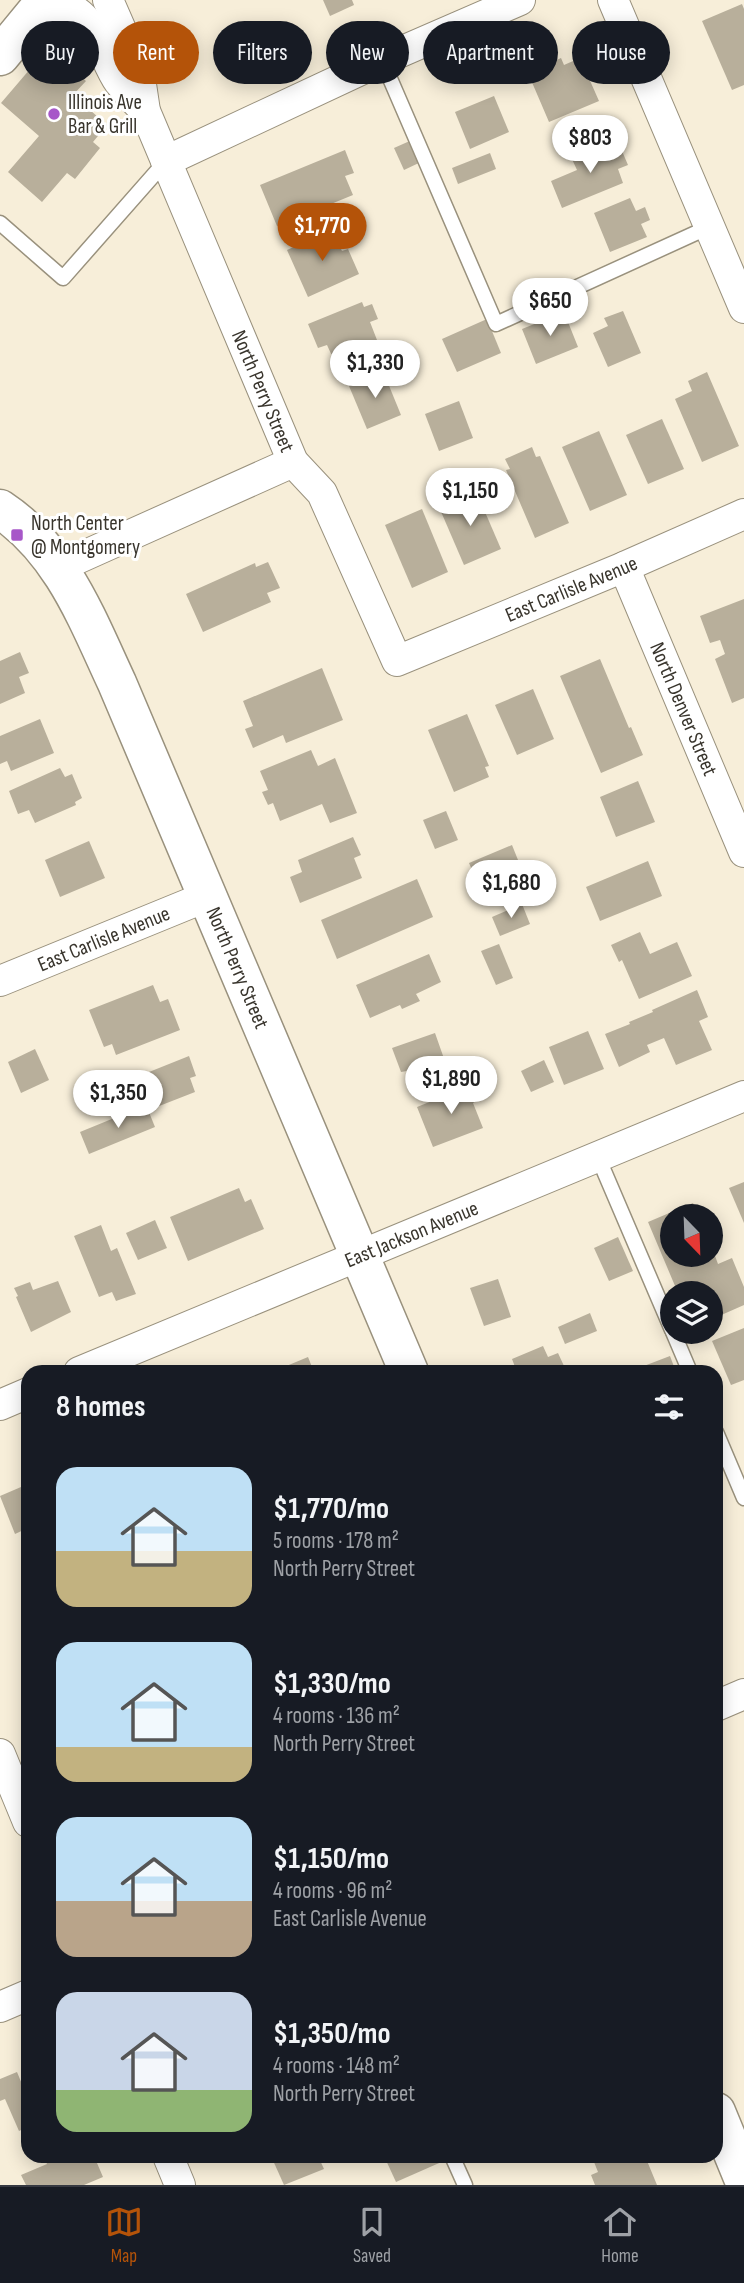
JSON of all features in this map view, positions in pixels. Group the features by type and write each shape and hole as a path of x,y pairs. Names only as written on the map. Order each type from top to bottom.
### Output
{"street":[{"name":"North Perry Street","path":"108,0 139,71 145,111 293,462 322,494 397,661"},
{"path":"409,48 520,0"},
{"path":"613,0 744,308"},
{"name":"North Perry Street","path":"37,7 66,7 85,20 98,39 117,80 145,111"},
{"path":"0,56 37,7"},
{"path":"166,161 331,84"},
{"path":"59,568 293,462"},
{"name":"North Perry Street","path":"0,509 20,523 42,545 76,595 117,683 406,1365"},
{"name":"East Carlisle Avenue","path":"397,661 744,514"},
{"name":"North Denver Street","path":"624,567 729,803 744,852"},
{"name":"East Carlisle Avenue","path":"0,982 208,896"},
{"name":"East Jackson Avenue","path":"119,1365 361,1256 744,1096"},
{"path":"0,1405 21,1396"},
{"path":"723,1703 744,1694"},
{"path":"0,1754 21,1805"},
{"path":"0,2007 21,1998"},
{"path":"723,2129 744,2180"},
{"path":"171,2163 180,2185"}],"lane":[{"path":"392,84 496,324 709,227"},
{"path":"0,223 63,278 166,161"},
{"path":"598,1157 660,1303"},
{"path":"678,1344 687,1365"},
{"path":"723,1448 744,1498"},
{"path":"455,2163 465,2185"}],"building":[{"path":"323,0 352,0 354,5 330,16"},
{"path":"742,4 744,85 732,90 702,21"},
{"path":"561,58 564,65 572,62 572,84 591,84 599,101 549,122 533,84 558,84 558,59"},
{"name":"Illinois Ave Bar & Grill","path":"21,80 21,84 83,84 73,95 107,125 93,142 100,148 75,179 67,173 42,202 8,172 39,136 1,103"},
{"path":"494,96 509,132 470,149 455,112"},
{"path":"412,140 423,161 404,170 394,148"},
{"path":"607,142 612,155 622,151 628,165 618,169 623,183 562,208 551,181 577,170 571,157"},
{"path":"345,150 354,173 345,176 353,195 277,226 260,185"},
{"path":"490,153 496,169 458,184 452,168"},
{"path":"630,198 636,211 645,207 650,220 641,224 647,237 610,252 594,213"},
{"path":"332,230 342,251 348,249 359,274 308,297 287,250"},
{"path":"362,302 364,307 372,304 378,319 370,322 377,340 333,358 327,345 318,348 308,324"},
{"path":"623,311 641,353 608,367 593,333 608,326 604,318"},
{"path":"564,312 578,347 536,364 522,329"},
{"path":"487,319 501,353 457,372 442,339"},
{"path":"383,371 401,415 367,429 349,386"},
{"path":"707,372 739,446 702,462 675,399 692,391 688,381"},
{"path":"459,401 473,438 439,451 425,414"},
{"path":"662,419 684,469 648,484 626,435"},
{"path":"599,431 627,495 590,511 562,447"},
{"path":"532,447 536,457 540,456 569,523 535,538 506,470 510,469 505,459"},
{"path":"476,491 501,549 464,565 439,507"},
{"path":"422,509 448,572 412,588 385,525"},
{"path":"268,562 280,588 267,593 271,602 203,632 186,594 255,563 256,567"},
{"path":"744,599 744,698 732,703 715,659 725,654 720,640 710,643 700,616"},
{"path":"20,652 29,673 19,677 25,693 0,704 0,661"},
{"path":"600,659 643,755 601,773 560,676"},
{"path":"322,668 343,720 286,743 283,735 253,748 245,729 253,726 243,701"},
{"path":"533,689 554,739 517,755 495,705"},
{"path":"467,714 489,766 485,767 489,777 454,792 428,730"},
{"path":"40,719 54,753 11,771 7,761 0,764 0,736"},
{"path":"311,750 318,766 335,758 357,813 330,823 322,804 280,821 273,803 268,805 262,792 268,790 260,771"},
{"path":"60,768 65,777 72,774 82,798 75,802 76,805 35,823 29,810 18,814 9,791"},
{"path":"638,781 655,822 616,837 600,797"},
{"path":"446,811 458,840 435,849 423,820"},
{"path":"353,837 361,855 354,858 362,878 300,903 290,877 302,872 298,860"},
{"path":"89,841 105,878 60,897 45,860"},
{"path":"512,845 524,875 482,893 469,863"},
{"path":"648,861 662,896 600,921 586,887"},
{"path":"417,879 433,917 337,959 321,920"},
{"path":"522,904 530,924 500,936 492,917"},
{"path":"640,932 650,954 677,942 692,976 639,999 622,960 619,962 611,945"},
{"path":"499,944 513,978 496,985 481,951"},
{"path":"429,954 441,982 416,994 420,1001 402,1009 400,1005 370,1018 356,985"},
{"path":"153,985 160,1002 168,999 180,1030 116,1055 112,1044 104,1047 89,1010"},
{"path":"697,990 708,1017 699,1021 712,1050 676,1065 664,1038 647,1045 650,1052 619,1067 605,1034"},
{"path":"588,1031 604,1069 564,1085 549,1047"},
{"path":"435,1033 448,1070 411,1084 407,1071 401,1072 392,1048"},
{"path":"35,1049 49,1080 21,1093 8,1062"},
{"path":"189,1056 196,1076 190,1078 195,1092 149,1110 144,1097 137,1100 129,1080"},
{"path":"544,1060 554,1082 531,1092 521,1071"},
{"path":"474,1084 480,1099 473,1103 483,1128 433,1147 417,1107"},
{"path":"146,1105 155,1127 89,1154 80,1132"},
{"path":"744,1182 744,1223 729,1188"},
{"path":"239,1188 245,1202 251,1199 264,1229 188,1261 170,1217"},
{"path":"660,1217 660,1250 648,1222"},
{"path":"155,1220 167,1248 138,1260 126,1233"},
{"path":"101,1225 111,1251 117,1248 136,1294 116,1301 112,1292 99,1297 74,1236"},
{"path":"618,1237 633,1271 609,1281 594,1248"},
{"path":"732,1258 744,1287 744,1305 723,1314 723,1281 673,1281 667,1267 723,1267 723,1262"},
{"path":"498,1279 511,1317 484,1326 470,1288"},
{"path":"58,1281 71,1312 31,1332 14,1288 30,1282 33,1290"},
{"path":"590,1313 597,1331 565,1344 558,1327"},
{"path":"744,1328 744,1380 731,1385 713,1344 723,1344 723,1337"},
{"path":"543,1346 548,1357 558,1353 564,1365 514,1365 512,1359"},
{"path":"670,1356 673,1365 646,1365"},
{"path":"308,1357 311,1365 289,1365"},
{"path":"21,1487 21,1531 15,1534 0,1496"},
{"path":"17,2072 21,2082 19,2131 5,2099 0,2101 0,2079"},
{"path":"97,2163 103,2177 84,2185 26,2185 21,2175 47,2164"},
{"path":"274,2163 321,2163 324,2169 284,2185"},
{"path":"387,2163 439,2163 396,2182"},
{"path":"594,2163 648,2163 657,2185 595,2185 591,2175 598,2172"}],"place":[{"name":"Illinois Ave Bar & Grill","path":"54,114"},
{"name":"North Center @ Montgomery","path":"17,535"}]}
